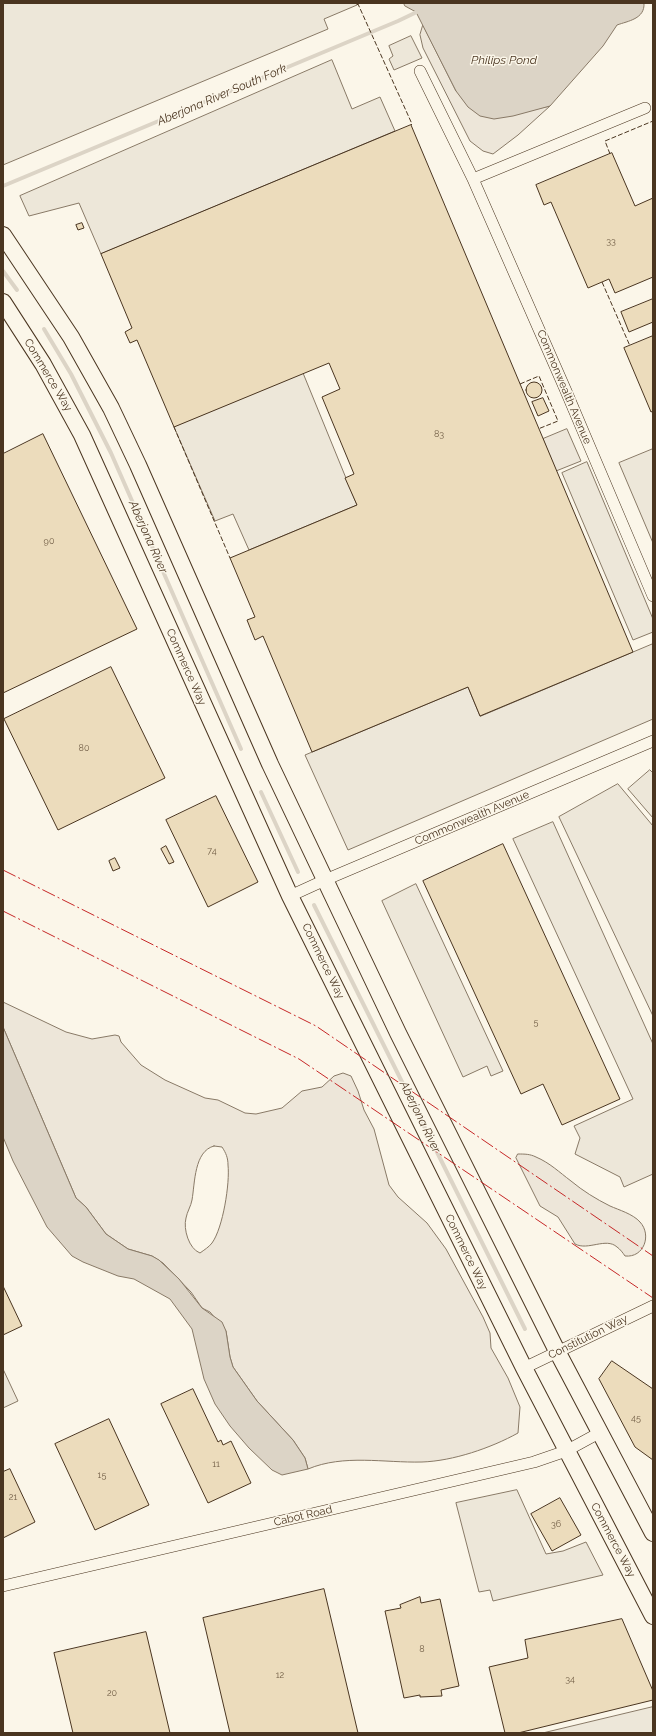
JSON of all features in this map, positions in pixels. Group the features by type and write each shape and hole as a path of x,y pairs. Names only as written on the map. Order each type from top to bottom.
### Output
{"street":[{"name":"Commonwealth Avenue","path":"420,70 473,179 653,596"},
{"path":"473,179 645,108"},
{"path":"3,235 71,337 96,378 114,415 270,764 398,1033 557,1351 653,1533"},
{"name":"Commerce Way","path":"3,302 44,364 82,435 229,764 290,896 524,1368 653,1616"},
{"name":"Commonwealth Avenue","path":"290,896 653,741"},
{"name":"Constitution Way","path":"524,1368 653,1306"},
{"name":"Cabot Road","path":"3,1586 534,1462 566,1450 599,1433"}],"shaded area":[{"path":"3,3 356,3 357,5 324,19 328,29 3,165"},
{"path":"423,25 456,91 531,110 550,106 518,135 493,154 483,151 470,141 423,48 420,35"},
{"path":"411,36 422,58 394,70 389,59 393,56 389,46"},
{"path":"332,60 352,109 380,97 395,131 101,254 79,203 29,216 20,196"},
{"path":"303,373 357,505 249,550 233,514 215,521 174,427"},
{"path":"567,429 581,461 556,471 543,439"},
{"path":"653,449 653,543 619,463"},
{"path":"587,462 653,619 653,632 633,640 562,473"},
{"path":"653,644 653,719 348,850 305,755 468,687 480,716"},
{"path":"650,770 653,773 653,818 628,789"},
{"path":"618,784 653,826 653,1016 559,817"},
{"path":"553,822 653,1044 653,1174 624,1187 620,1177 575,1154 580,1138 574,1126 633,1099 513,839"},
{"path":"416,884 503,1071 491,1076 487,1066 463,1077 382,901"},
{"path":"3,1002 66,1032 92,1039 115,1035 119,1036 121,1042 141,1065 165,1080 205,1098 218,1100 245,1113 256,1114 282,1108 302,1091 322,1087 334,1076 343,1073 351,1076 364,1110 374,1129 389,1185 398,1197 427,1223 446,1249 483,1317 490,1333 491,1348 508,1378 520,1407 518,1433 484,1449 446,1459 422,1462 350,1460 322,1464 308,1469 305,1458 293,1440 257,1401 233,1367 226,1331 210,1312 202,1308 191,1292 163,1263 152,1256 128,1249 106,1234 86,1207 76,1198 3,1027","holes":["214,1146 222,1147 225,1151 228,1162 228,1183 225,1205 216,1236 211,1244 200,1253 196,1251 190,1243 186,1233 185,1222 191,1202 199,1161 207,1149"]},
{"path":"518,1154 530,1155 541,1159 590,1195 610,1206 630,1214 637,1219 644,1227 646,1239 641,1250 632,1256 625,1256 613,1244 608,1243 580,1246 575,1244 558,1217 540,1206 516,1158"},
{"path":"3,1369 18,1401 3,1408"},
{"path":"517,1490 546,1554 563,1551 586,1542 603,1575 493,1601 490,1590 479,1592 456,1503"},
{"path":"653,1707 653,1733 543,1733"}],"water":[{"name":"Philips Pond","path":"404,3 644,3 644,8 639,16 617,25 603,46 550,106 513,116 494,119 480,116 468,107 456,91 416,12 405,6"},
{"path":"3,1027 76,1198 86,1207 106,1234 128,1249 152,1256 159,1260 179,1279 202,1308 222,1322 226,1331 233,1367 257,1401 293,1440 305,1458 308,1469 282,1475 272,1470 249,1448 230,1426 215,1404 204,1379 192,1329 170,1299 134,1279 118,1276 72,1256 47,1227 13,1161 3,1137"}],"building":[{"path":"411,125 633,652 480,716 468,687 312,752 263,636 255,640 247,620 255,617 230,558 357,505 345,478 354,474 322,397 340,389 329,363 174,427 137,340 130,343 125,332 132,328 101,254"},
{"path":"612,153 635,206 653,198 653,277 615,293 609,279 588,288 551,202 544,205 536,185"},
{"path":"82,223 84,228 78,230 76,225"},
{"path":"653,299 653,322 629,332 621,312"},
{"path":"653,336 653,411 651,412 624,348"},
{"path":"531,382 537,382 542,387 540,396 537,398 531,398 526,393 526,387"},
{"path":"543,398 549,411 538,416 532,402"},
{"path":"43,434 137,629 3,693 3,454"},
{"path":"111,667 165,778 58,830 4,719"},
{"path":"216,796 258,882 208,907 166,820"},
{"path":"503,844 620,1099 562,1125 543,1084 521,1094 423,881"},
{"path":"166,846 174,862 169,864 161,849"},
{"path":"115,858 120,868 113,871 109,861"},
{"path":"3,1286 22,1326 3,1335"},
{"path":"612,1361 653,1389 653,1460 635,1447 599,1379"},
{"path":"193,1389 218,1442 221,1440 223,1445 231,1441 251,1483 208,1503 161,1404"},
{"path":"109,1419 149,1505 95,1530 55,1444"},
{"path":"10,1469 35,1522 3,1538 3,1472"},
{"path":"560,1498 581,1535 552,1551 531,1514"},
{"path":"324,1589 358,1733 230,1733 203,1618"},
{"path":"420,1597 421,1603 440,1599 459,1686 441,1690 442,1696 420,1697 420,1695 404,1698 385,1611 401,1608 400,1605"},
{"path":"622,1619 653,1691 653,1700 518,1733 505,1733 489,1667 528,1658 525,1640"},
{"path":"146,1632 170,1733 73,1733 54,1653"}],"waterway":[{"name":"Aberjona River South Fork","path":"3,186 398,21 421,10"},
{"name":"Aberjona River","path":"3,271 17,290"},
{"name":"Aberjona River","path":"44,329 71,374 111,453 241,749"},
{"name":"Aberjona River","path":"261,792 298,872"},
{"name":"Aberjona River","path":"314,905 525,1329"}],"fence":[{"path":"357,5 358,4 412,124 411,125"},
{"path":"610,154 605,141 653,121"},
{"path":"602,282 630,346"},
{"path":"520,384 539,376 558,421 538,429"},
{"path":"174,427 230,558"}],"power":[{"path":"3,870 316,1026 653,1256"},
{"path":"3,911 299,1059 653,1298"}]}
